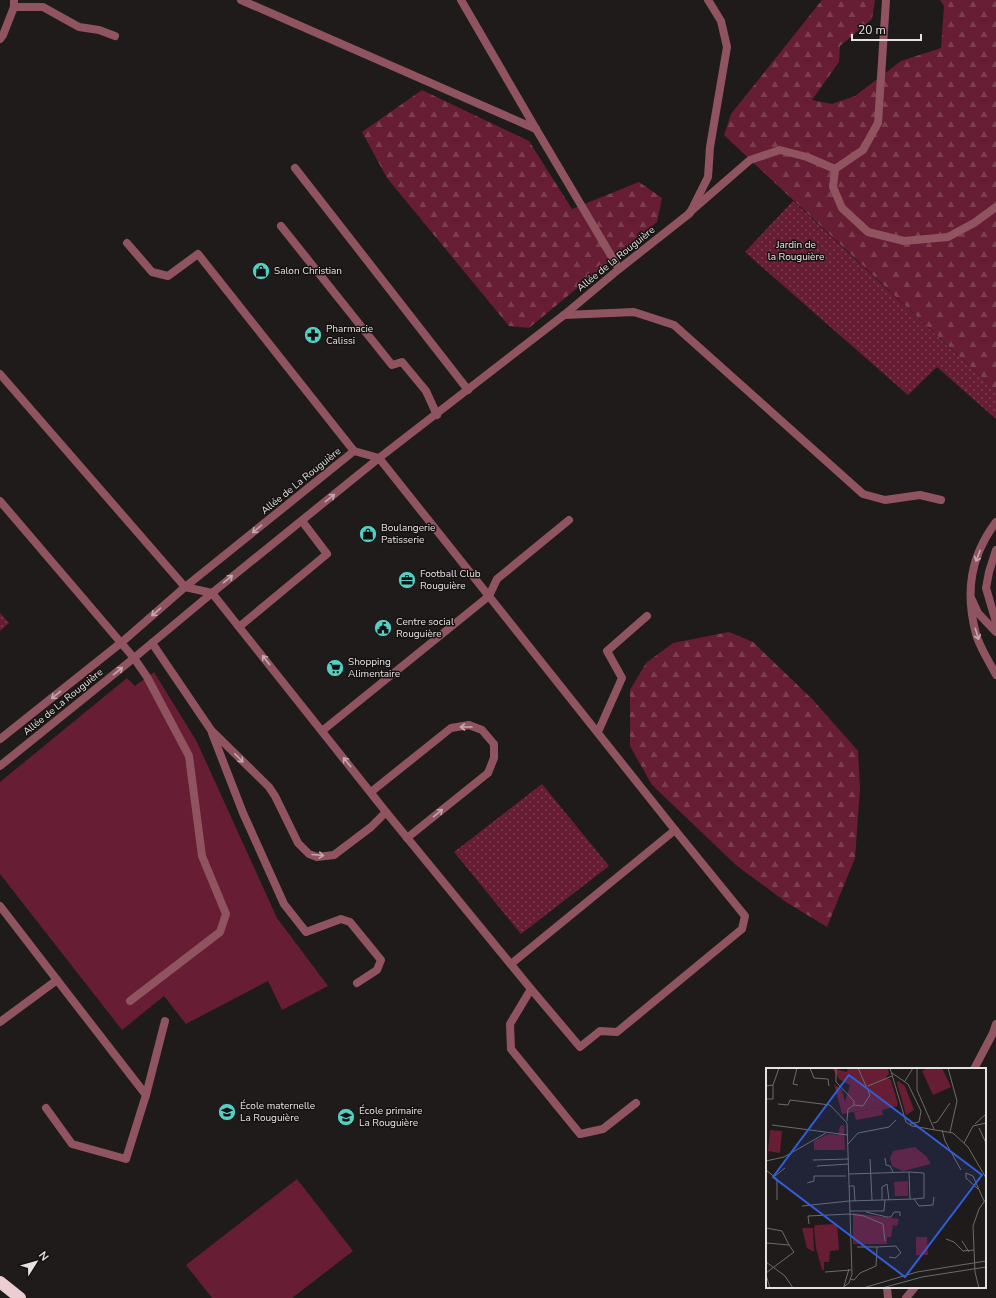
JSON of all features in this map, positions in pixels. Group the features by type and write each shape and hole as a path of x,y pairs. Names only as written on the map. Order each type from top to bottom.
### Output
{"highway":[{"path":"0,1282 20,1298"}],"street":[{"path":"241,0 342,43 536,130"},
{"path":"461,0 619,269"},
{"name":"Allée de la Rouguière","path":"379,458 564,315 690,213 708,177 710,147 727,47 721,21 708,0"},
{"path":"886,0 878,123 863,150 835,169 833,187 842,208 868,232 904,241 948,237 974,223 996,207"},
{"path":"0,38 3,35 14,3 43,7 79,27 99,30 115,36"},
{"path":"690,213 750,160 780,150 807,157 835,169"},
{"path":"295,168 468,390"},
{"path":"281,226 392,365 402,362 426,390 437,414"},
{"path":"127,243 152,272 168,276 198,254 354,452"},
{"path":"564,315 634,312 674,325 863,494 885,500 920,495 941,500"},
{"path":"0,374 185,587 212,593 407,838 580,1047 600,1032 617,1032 742,929 744,916 379,458"},
{"name":"Allée de La Rouguière","path":"0,739 122,642 185,587 354,452 379,458"},
{"name":"Allée de La Rouguière","path":"0,766 379,458"},
{"path":"0,501 122,642 134,658 147,677 189,756 202,856 226,914 220,932 130,1000"},
{"path":"322,731 489,596 497,579 569,520"},
{"path":"239,627 328,554 302,521"},
{"path":"996,522 982,547 972,573 970,596 976,635 996,676"},
{"path":"996,550 986,588 996,622"},
{"path":"970,596 978,612 996,632"},
{"path":"598,732 622,678 607,651 647,616"},
{"path":"152,643 211,730 269,787 298,843 308,854 317,857 334,855 371,827 386,812"},
{"path":"371,792 451,728 469,725 482,730 494,744 494,758 488,773 407,838"},
{"path":"211,730 243,813 284,904 306,932 341,919 350,922 381,960 377,970 357,983"},
{"path":"511,964 675,830"},
{"path":"0,906 146,1095"},
{"path":"0,1022 57,980"},
{"path":"531,989 510,1024 511,1049 580,1134 602,1129 636,1103"},
{"path":"46,1108 72,1144 126,1158 146,1095 165,1022"},
{"path":"975,1068 993,1033 996,1024"},
{"path":"887,1288 888,1298"},
{"path":"906,1298 914,1288"}],"green space":[{"path":"822,0 875,0 872,19 840,46 839,62 812,100 832,104 855,96 901,61 941,48 944,6 940,0 996,0 996,391 724,135 731,114"},
{"path":"422,90 529,141 572,209 639,182 662,198 657,222 529,328 509,326 387,178 362,132"},
{"name":"Jardin de la Rouguière","path":"793,201 996,391 996,419 937,367 908,395 745,252"},
{"path":"0,613 9,623 0,631"},
{"path":"729,632 753,642 813,700 858,751 860,788 855,858 827,927 786,902 737,866 652,785 630,746 630,690 646,663 673,643"},
{"path":"154,672 197,742 277,918 328,986 282,1010 268,981 186,1024 164,996 122,1030 0,874 0,782 127,678 135,686"},
{"path":"542,784 609,866 521,934 454,852"},
{"path":"297,1179 353,1251 292,1298 212,1298 186,1265"}],"place":[{"name":"Salon Christian","path":"261,271"},
{"name":"Pharmacie Calissi","path":"313,335"},
{"name":"Boulangerie Patisserie","path":"368,534"},
{"name":"Football Club Rouguière","path":"407,580"},
{"name":"Centre social Rouguière","path":"383,628"},
{"name":"Shopping Alimentaire","path":"335,668"},
{"name":"École maternelle La Rouguière","path":"227,1112"},
{"name":"École primaire La Rouguière","path":"346,1117"}]}
